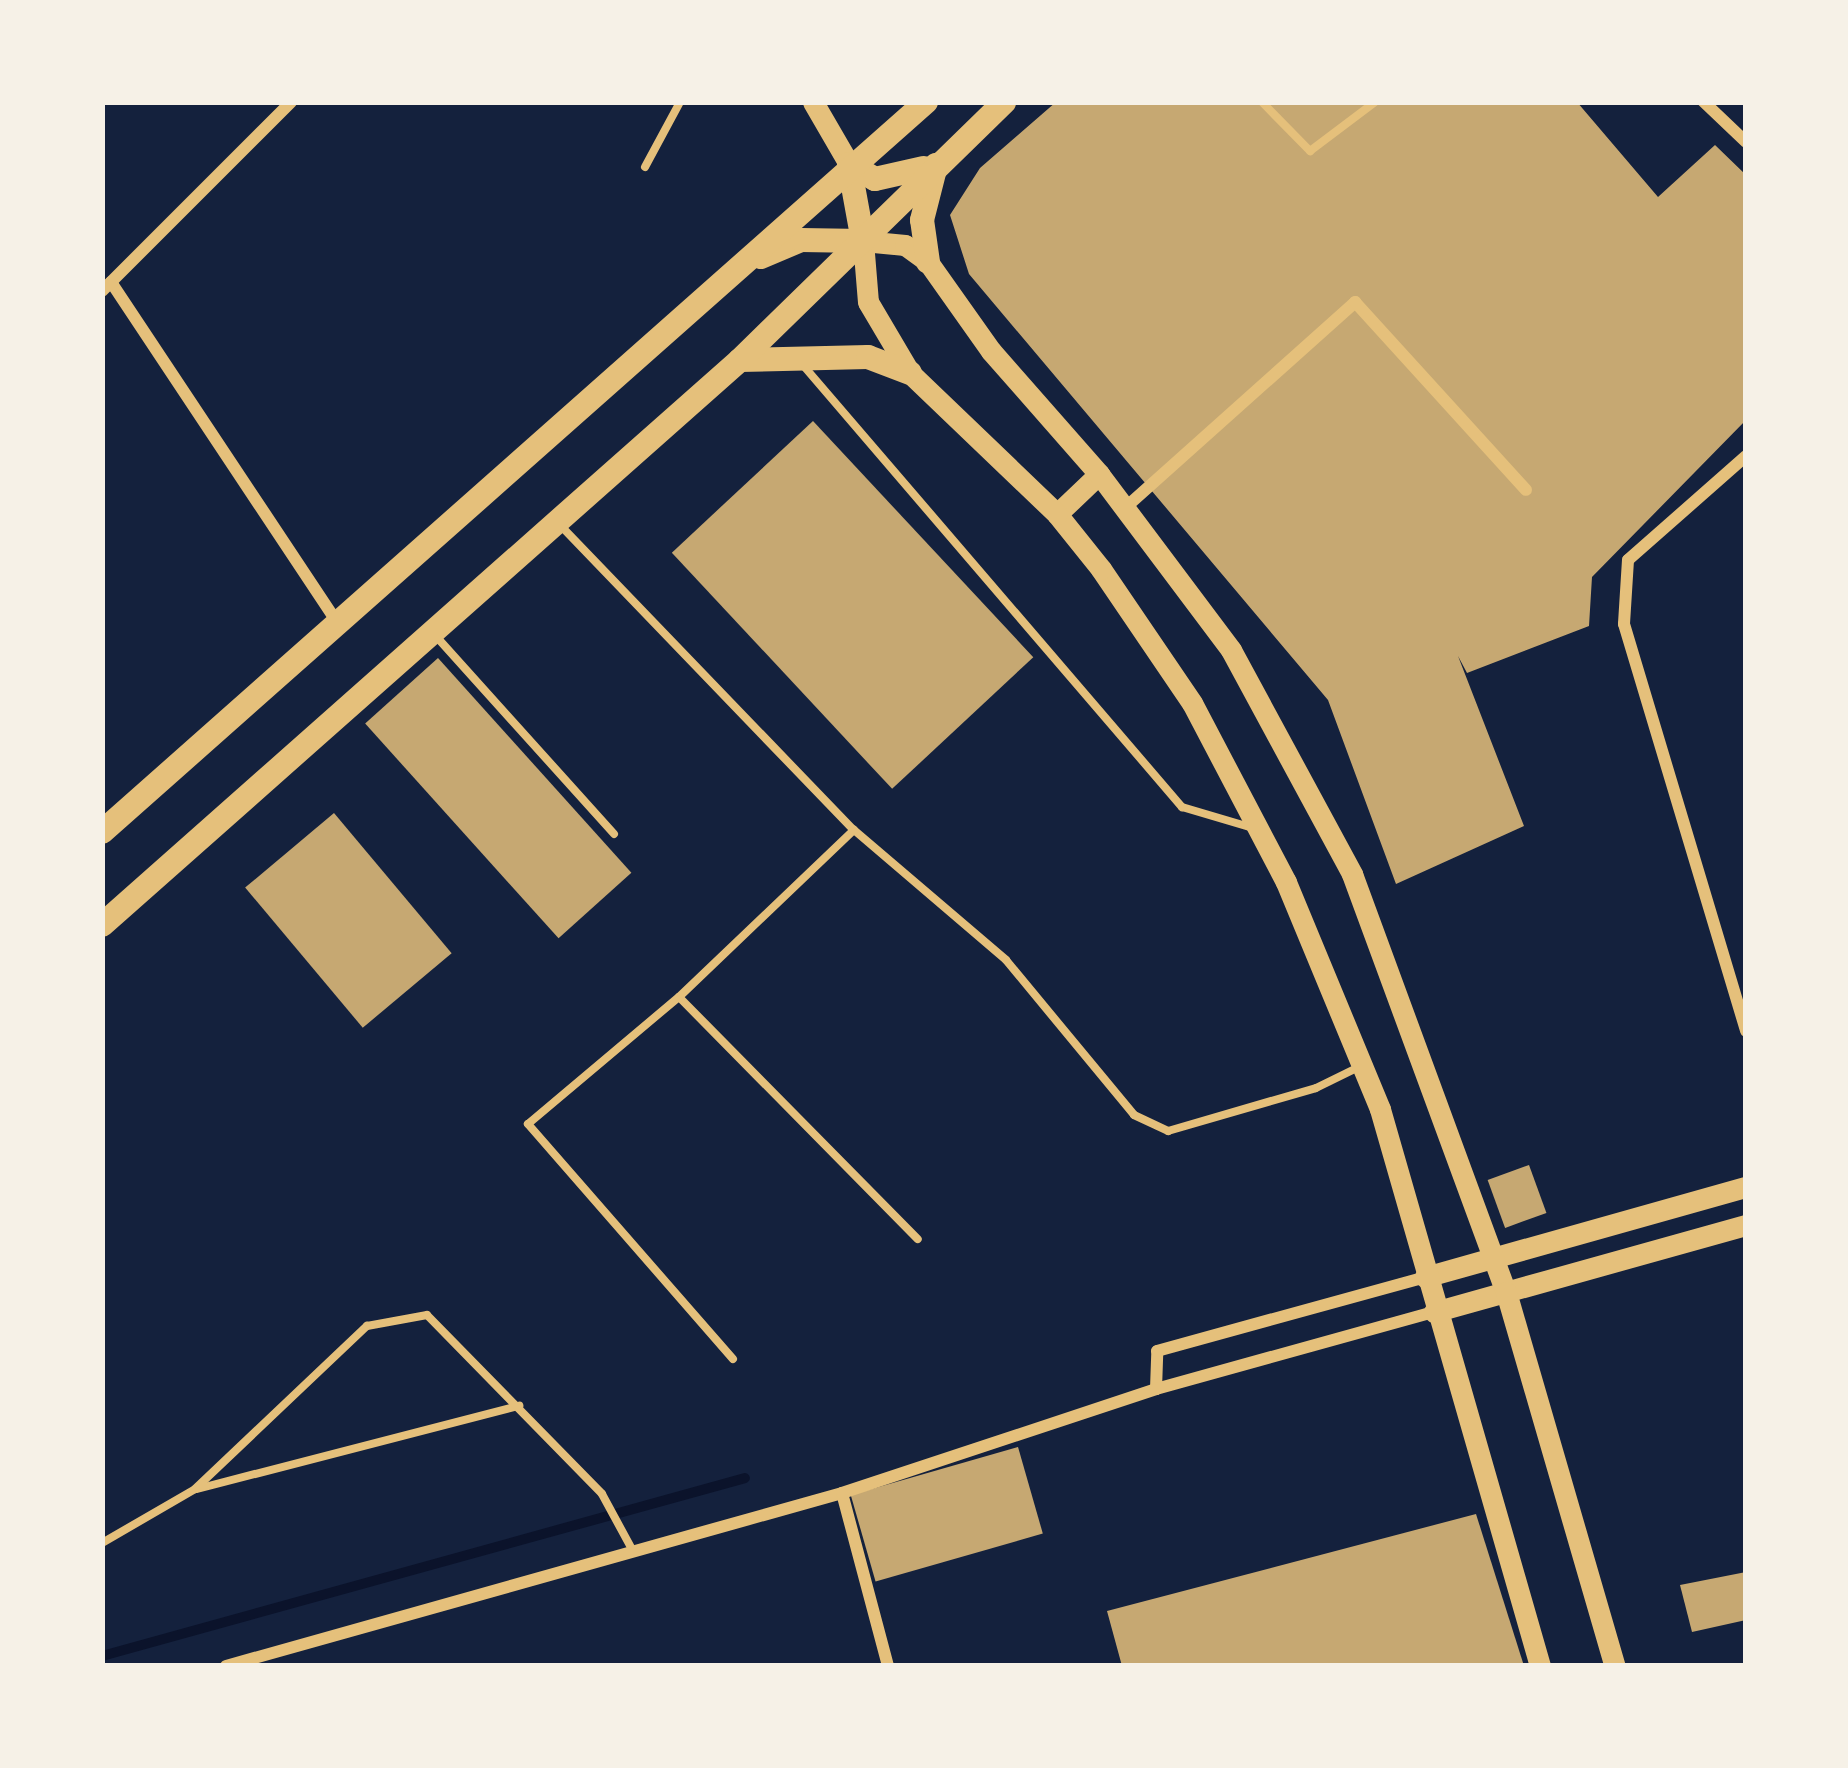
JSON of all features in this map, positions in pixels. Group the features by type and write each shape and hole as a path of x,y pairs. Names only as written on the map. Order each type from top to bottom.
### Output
{"main road":[{"path":"102,832 748,262 849,164 926,102"},
{"path":"102,925 740,360 863,242 937,162 1004,102"},
{"path":"849,164 875,179 903,178 937,162"},
{"path":"928,262 922,220 937,162"},
{"path":"849,164 863,242"},
{"path":"748,262 801,240 863,242"},
{"path":"740,360 868,357 910,373"}],"street":[{"path":"291,102 106,286 338,624"},
{"path":"813,102 849,164"},
{"path":"1706,103 1746,142"},
{"path":"1540,1666 1362,1066 1258,829 1192,703 1057,514 910,373 868,302 863,242 905,245 928,262 992,352 1099,474 1231,650 1352,874 1506,1292 1615,1666"},
{"path":"1125,508 1355,302 1526,490"},
{"path":"1746,456 1628,560 1624,624 1746,1030"},
{"path":"1057,514 1099,474"},
{"path":"1156,1389 1157,1351 1746,1187"},
{"path":"226,1666 842,1493 1156,1389 1746,1225"},
{"path":"842,1493 888,1666"}],"lane":[{"path":"645,167 680,102"},
{"path":"1262,102 1310,151 1371,103"},
{"path":"797,359 1182,807 1258,829"},
{"path":"557,522 854,830 1006,960 1134,1115 1168,1131 1316,1088 1362,1066"},
{"path":"433,633 614,834"},
{"path":"734,1359 528,1124 679,997 854,830"},
{"path":"679,997 918,1239"},
{"path":"102,1544 195,1489 367,1326 427,1315 602,1494 634,1552"},
{"path":"195,1489 521,1406"}],"building":[{"path":"1056,102 1577,102 1658,197 1715,145 1746,175 1746,420 1592,577 1589,626 1467,673 1458,656 1524,826 1396,884 1328,700 969,274 950,215 980,168"},
{"path":"813,421 1033,657 892,789 672,553"},
{"path":"438,658 631,873 559,938 365,724"},
{"path":"334,813 452,953 363,1028 245,888"},
{"path":"1529,1165 1546,1213 1505,1228 1488,1180"},
{"path":"1018,1447 1043,1534 876,1581 851,1495"},
{"path":"1476,1514 1524,1666 1122,1666 1107,1611"},
{"path":"1746,1572 1746,1620 1692,1632 1680,1585"}],"waterway":[{"path":"102,1656 745,1478"}]}
